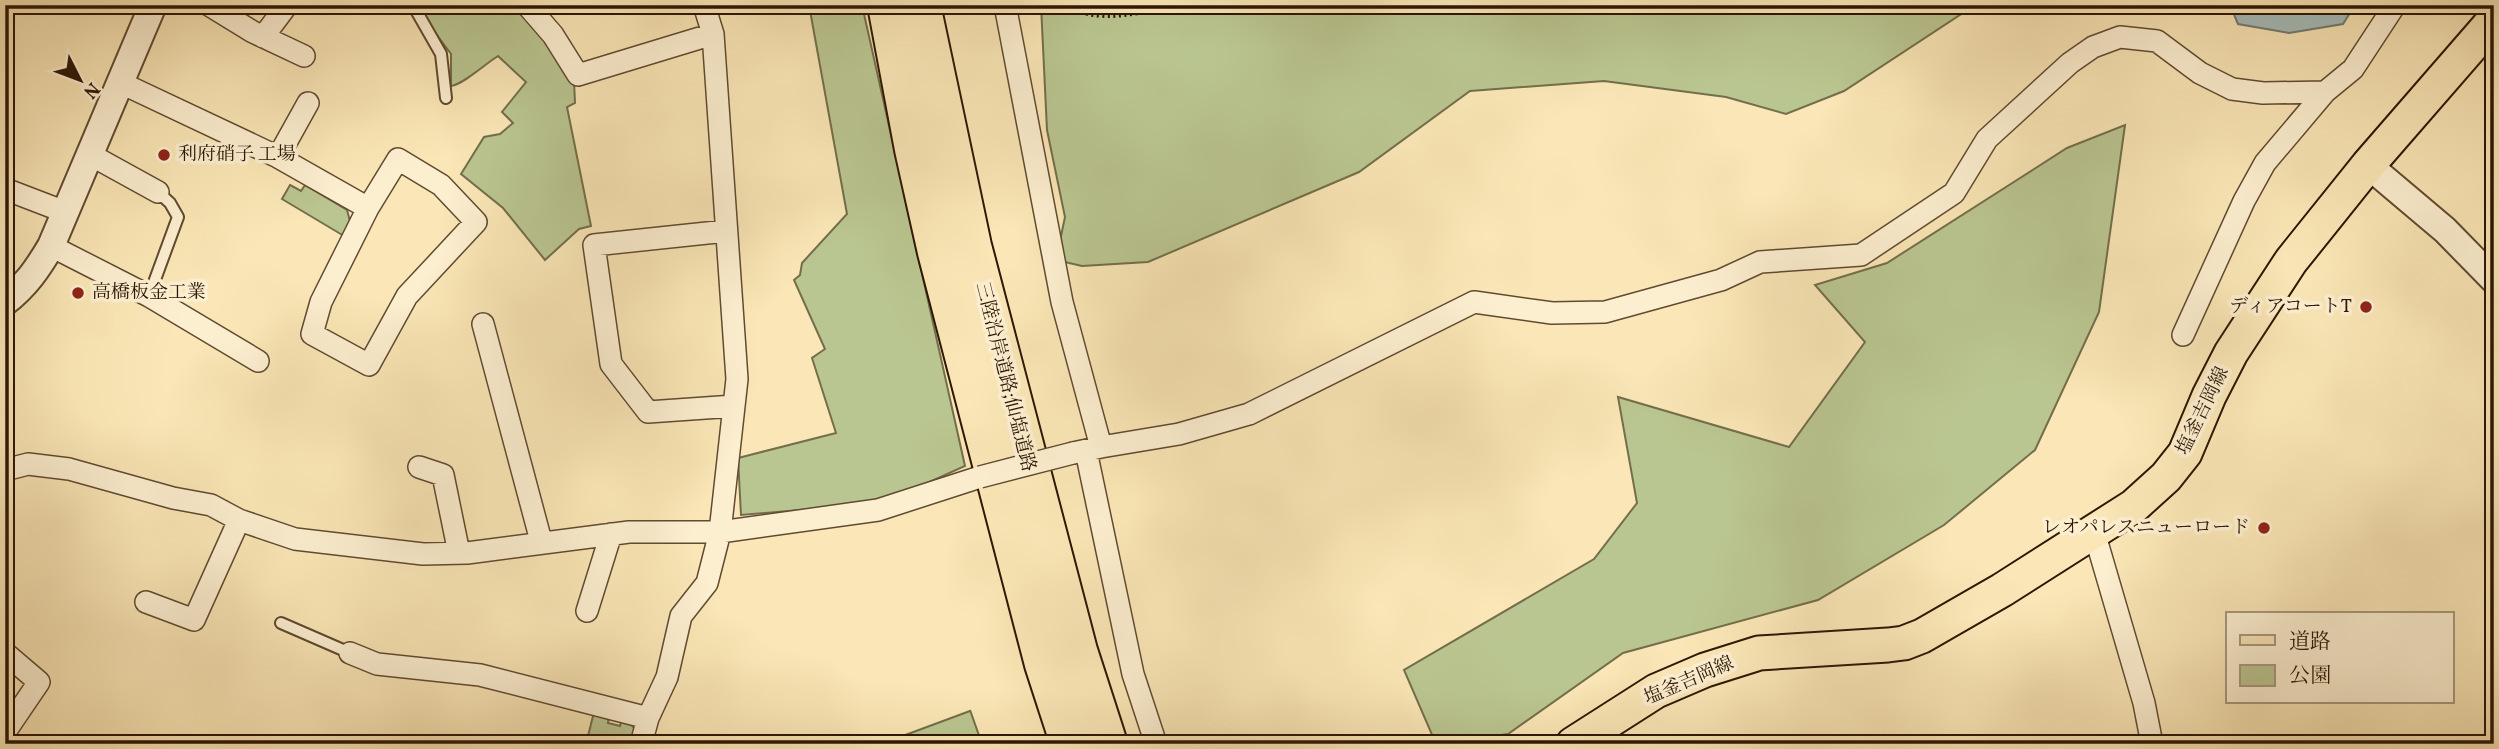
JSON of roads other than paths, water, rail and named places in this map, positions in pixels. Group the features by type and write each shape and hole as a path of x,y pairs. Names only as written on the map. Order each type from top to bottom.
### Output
{"highway":[{"name":"三陸沿岸道路;仙塩道路","path":"905,10 914,149 937,252 1044,664 1070,744"},
{"name":"三陸沿岸道路;仙塩道路","path":"905,10 972,246 1078,651 1108,744"}],"main road":[{"name":"塩釜吉岡線","path":"1573,744 1656,691 1705,670 1748,656 1759,653 1888,645 1904,643 1922,636 2002,590 2134,506 2166,477 2185,453 2231,353 2291,261 2368,165 2494,20"}],"street":[{"path":"5,302 21,290 51,246 153,5"},
{"path":"209,5 263,37 304,56"},
{"path":"263,37 287,5"},
{"path":"527,5 553,35 578,75 713,34"},
{"path":"641,744 648,718 667,677 681,616 706,583 720,532 737,379 713,34 704,5"},
{"path":"1005,5 1062,302 1087,450 1133,674 1156,744"},
{"path":"2183,335 2244,201 2265,163 2325,92 2353,69 2395,5"},
{"path":"5,470 28,464 69,469 173,498 211,505 239,520 295,539 423,554 459,553 611,534 720,532 878,510 980,477 1087,450 1179,434 1249,414 1474,302 1552,313 1605,312 1721,280 1759,262 1861,255 1954,193 1987,139 2004,123 2070,63 2093,47 2120,37 2157,41 2200,73 2232,89 2263,93 2325,92"},
{"path":"119,82 278,157 368,208"},
{"path":"278,157 308,103"},
{"path":"89,154 158,192"},
{"path":"398,159 442,185 476,222 407,296 369,365 312,334 321,302 368,208 398,159"},
{"path":"2368,165 2445,230 2494,280"},
{"path":"5,189 65,212"},
{"path":"726,231 594,245 611,364 648,412 734,406"},
{"path":"51,246 149,296 258,361"},
{"path":"483,324 541,541"},
{"path":"419,467 443,475 459,553"},
{"path":"146,602 194,620 239,520"},
{"path":"2094,532 2144,703 2152,744"},
{"path":"586,611 611,534"},
{"path":"5,653 39,682 5,732"},
{"path":"350,653 377,664 480,675 648,718"}],"lane":[{"path":"413,5 441,54 446,98"},
{"path":"149,296 178,217 170,203 158,192"},
{"path":"281,623 350,653"}],"water":[{"path":"2230,5 2355,5 2343,24 2289,33 2238,24"}],"place":[{"name":"利府硝子 工場","path":"164,155"},
{"name":"高橋板金工業","path":"78,293"},
{"name":"ディアコートT","path":"2366,307"},
{"name":"レオパレスニューロード","path":"2264,528"}]}
